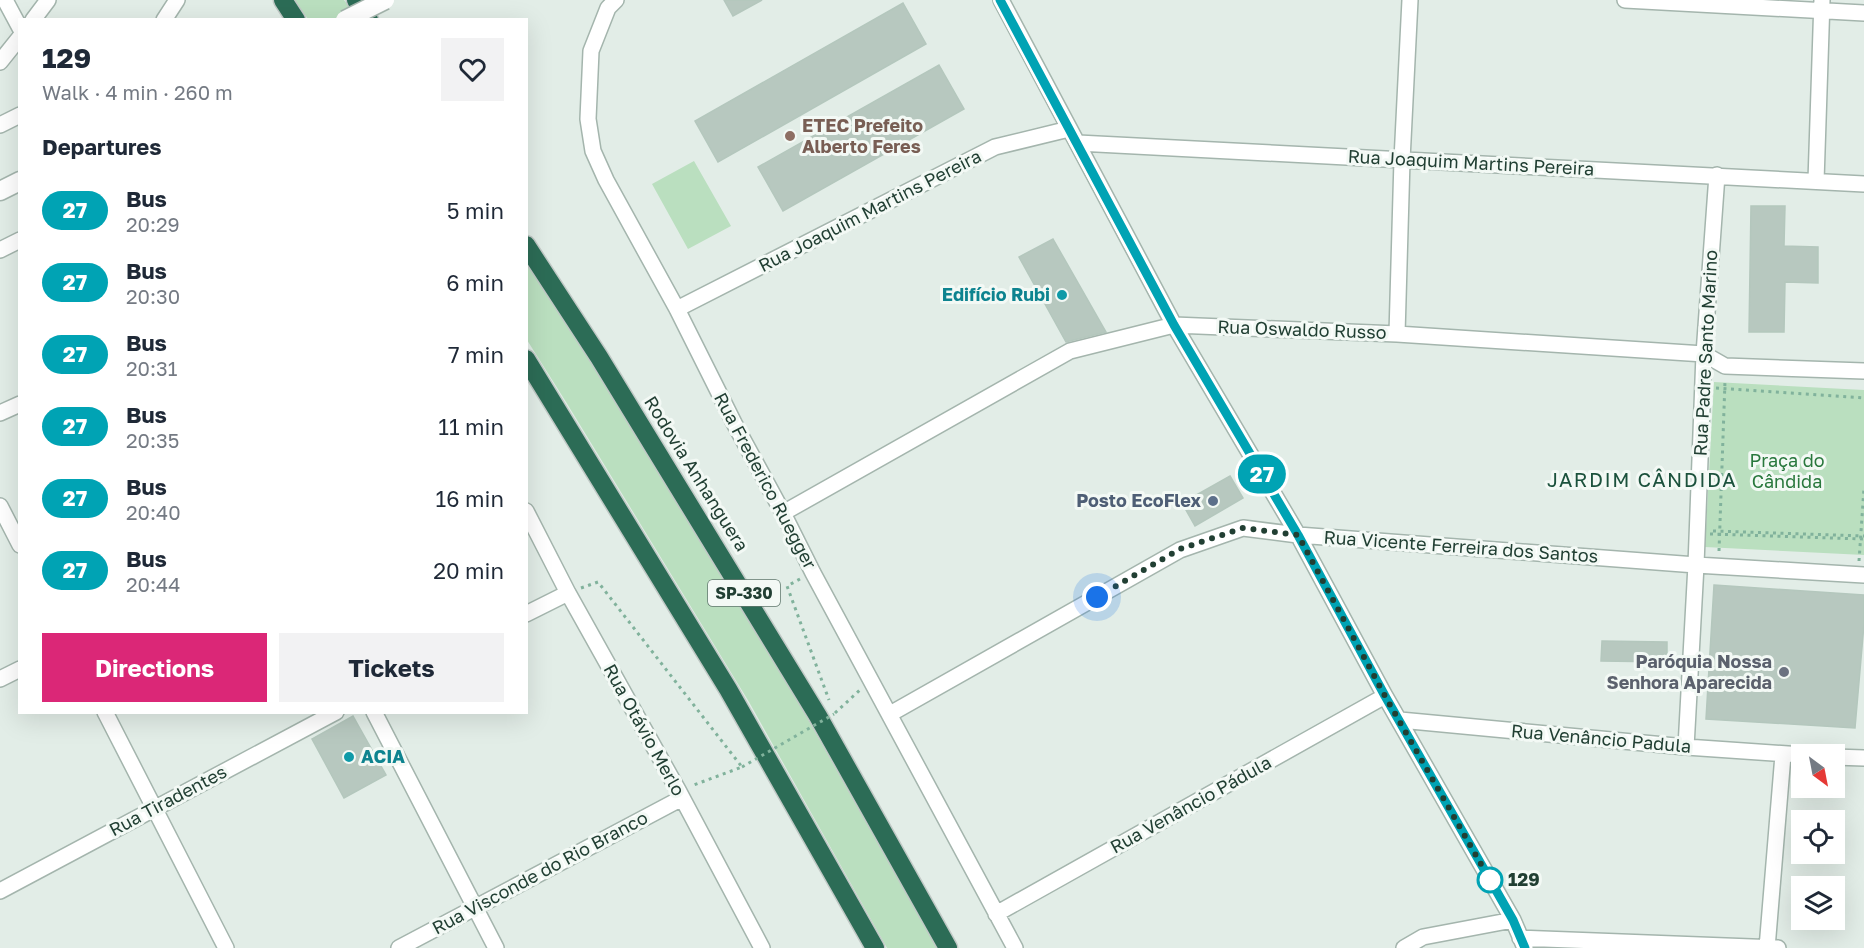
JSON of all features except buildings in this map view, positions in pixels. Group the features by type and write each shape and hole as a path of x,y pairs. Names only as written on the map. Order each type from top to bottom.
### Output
{"highway":[{"path":"283,0 296,18"},
{"path":"356,0 368,18"},
{"name":"Rodovia Anhanguera","path":"528,248 643,427 818,716 948,948"},
{"name":"SP-330","path":"528,362 728,689 875,948"}],"street":[{"path":"5,0 18,24"},
{"path":"34,18 48,0"},
{"path":"165,18 177,0"},
{"path":"349,18 385,0"},
{"name":"Rua Frederico Ruegger","path":"616,0 608,8 591,51 588,119 593,151 606,180 677,309 813,573 1015,948"},
{"path":"1000,0 1174,325 1298,535 1385,696 1513,920 1523,943 1778,948"},
{"path":"1397,334 1410,0"},
{"path":"1624,0 1822,6 1864,13"},
{"path":"1816,181 1822,6"},
{"path":"0,62 18,40"},
{"path":"0,125 18,116"},
{"name":"Rua Joaquim Martins Pereira","path":"677,309 995,147 1069,129"},
{"name":"Rua Joaquim Martins Pereira","path":"1078,143 1864,184"},
{"name":"Rua Padre Santo Marino","path":"1686,747 1704,354 1717,175"},
{"path":"0,250 18,241"},
{"name":"Rua Oswaldo Russo","path":"783,513 1070,351 1174,325 1397,334 1704,354 1725,366 1864,371"},
{"path":"0,413 18,405"},
{"path":"0,506 18,540"},
{"name":"Rua Otávio Merlo","path":"528,515 568,593 680,794 762,948"},
{"name":"Rua Vicente Ferreira dos Santos","path":"890,714 1180,549 1243,528 1298,535 1696,565 1861,574"},
{"path":"528,613 568,593"},
{"path":"0,679 18,670"},
{"name":"Rua Venâncio Pádula","path":"996,914 1385,696"},
{"path":"106,714 226,948"},
{"name":"Rua Tiradentes","path":"0,891 332,714"},
{"path":"375,714 496,948"},
{"name":"Rua Venâncio Padula","path":"1400,720 1791,755"},
{"path":"1767,948 1783,755"},
{"path":"1845,757 1864,758"},
{"name":"Rua Visconde do Rio Branco","path":"399,948 680,794"},
{"path":"1404,948 1424,937 1513,920"}],"path":[{"path":"1719,565 1725,366"},
{"path":"1703,389 1725,388 1864,398"},
{"path":"1861,574 1864,488"},
{"path":"1696,532 1863,537"},
{"path":"813,573 787,586 834,714"},
{"path":"568,593 598,582 742,767"},
{"path":"680,794 742,767 834,714 871,680"}],"green space":[{"path":"294,0 344,0 357,18 307,18"},
{"path":"694,161 731,226 688,249 652,184"},
{"path":"528,262 601,376 788,684 937,948 887,948 749,702 528,342"},
{"name":"Praça do Cândida","path":"1714,382 1864,390 1864,555 1705,547"}],"bus line":[{"name":"27","path":"1000,0 1174,325 1298,535 1385,696 1513,920 1525,948"}],"place":[{"name":"ETEC Prefeito Alberto Feres","path":"790,136"},
{"name":"Edifício Rubi","path":"1062,295"},
{"name":"Posto EcoFlex","path":"1213,501"},
{"name":"Paróquia Nossa Senhora Aparecida","path":"1784,672"},
{"name":"ACIA","path":"349,757"},
{"name":"129","path":"1490,880"}],"district":[{"name":"JARDIM CÂNDIDA","path":"1642,480"}],"route":[{"path":"1097,597 1180,549 1243,528 1298,535 1385,696 1490,880"}]}
